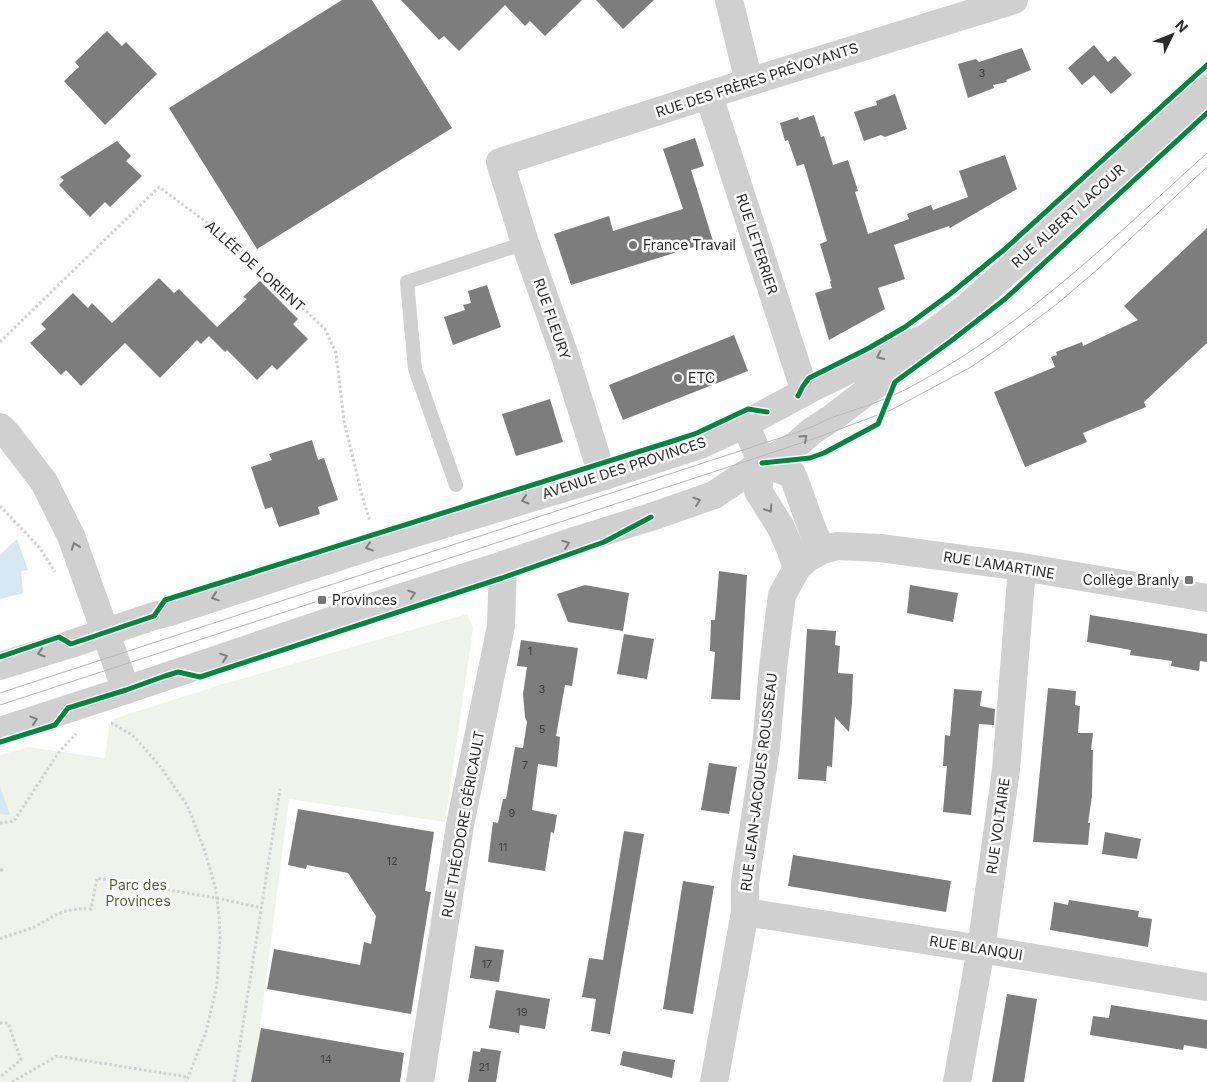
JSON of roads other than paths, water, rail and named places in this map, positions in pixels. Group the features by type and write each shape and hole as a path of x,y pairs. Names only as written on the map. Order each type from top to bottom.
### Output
{"street":[{"path":"729,0 750,82"},
{"name":"RUE DES FRÈRES PRÉVOYANTS","path":"500,162 1014,0"},
{"name":"RUE ALBERT LACOUR","path":"925,338 966,308 1207,89"},
{"name":"RUE LETERRIER","path":"709,96 805,392"},
{"name":"RUE FLEURY","path":"500,162 525,243 567,362 604,476"},
{"path":"0,731 714,495 762,463 796,445 812,431 904,364 925,338"},
{"name":"AVENUE DES PROVINCES","path":"0,666 378,544 700,445 886,352 925,338"},
{"path":"745,424 762,463 758,491 780,526 797,568"},
{"path":"0,427 44,482 71,536 126,690"},
{"path":"762,463 792,474 813,534 822,550"},
{"name":"RUE LAMARTINE","path":"797,568 808,558 822,550 838,546 880,548 1022,567 1207,598"},
{"name":"RUE THÉODORE GÉRICAULT","path":"420,1082 460,825 501,626 503,565"},
{"name":"RUE VOLTAIRE","path":"957,1082 981,949 1006,770 1022,567"},
{"name":"RUE JEAN-JACQUES ROUSSEAU","path":"714,1082 745,912 745,883 766,748 782,595 797,568"},
{"name":"RUE BLANQUI","path":"745,912 1207,987"}],"lane":[{"path":"456,485 415,369 407,282 525,243"}],"tram line":[{"path":"0,693 789,435 895,395 955,361 1031,307 1103,248 1207,153"},
{"path":"0,705 759,457 891,410 971,367 1058,303 1098,269 1207,167"}],"place":[{"name":"France Travail","path":"633,245"},
{"name":"ETC","path":"678,378"},
{"name":"Collège Branly","path":"1189,580"},
{"name":"Provinces","path":"322,600"}],"park label":[{"name":"Parc des Provinces","path":"138,894"}]}
